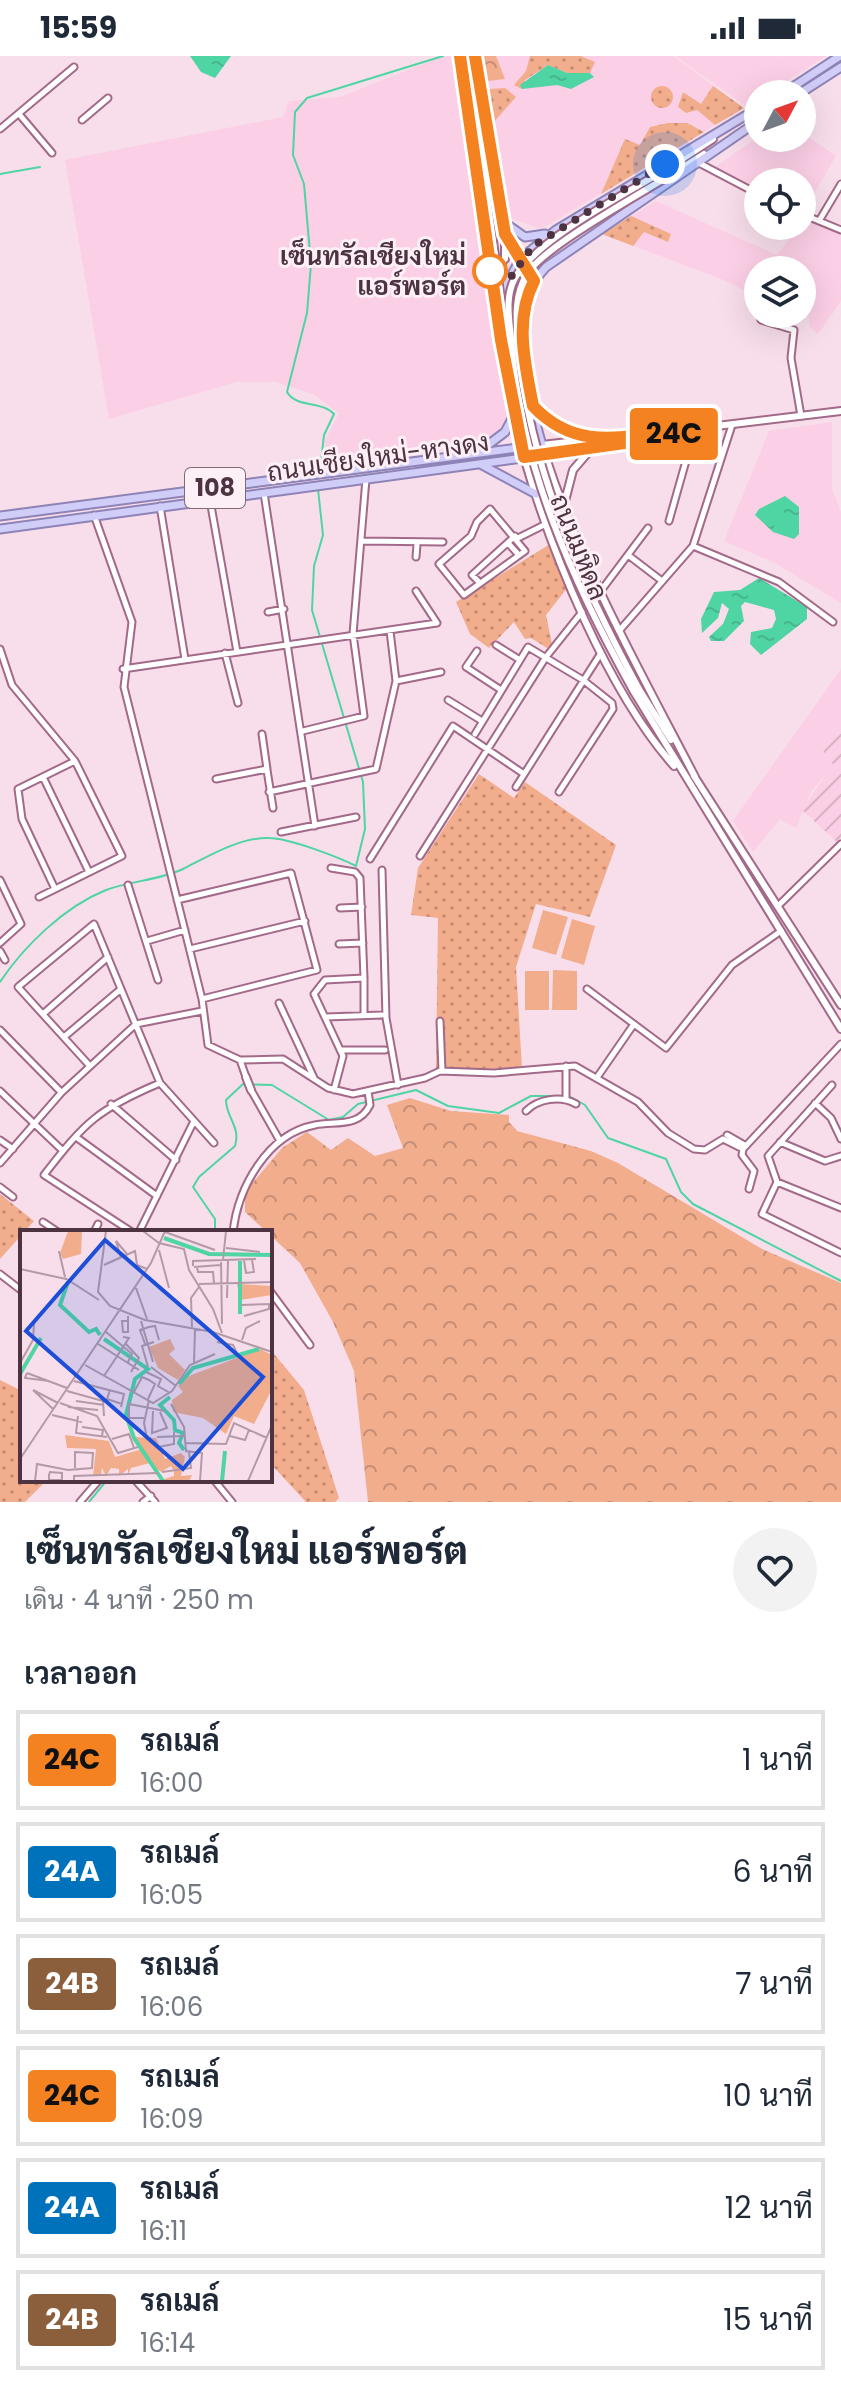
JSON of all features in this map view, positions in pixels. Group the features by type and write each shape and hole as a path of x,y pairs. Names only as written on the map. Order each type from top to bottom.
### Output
{"main road":[{"path":"460,56 498,323"},
{"path":"467,56 503,328 514,379"},
{"path":"475,56 501,220 505,234 533,282 523,285 508,281 490,260"},
{"path":"803,80 840,56"},
{"path":"816,83 841,67"},
{"name":"ถนนมหิดล","path":"684,778 652,736 602,652 558,553 521,448 498,323 508,281 520,259 556,230 744,117"},
{"name":"ถนนมหิดล","path":"744,119 546,254 526,275 516,306 525,394 548,488 636,690 779,905 841,1005"},
{"name":"ถนนมหิดล","path":"744,129 550,242 521,269 508,302 514,379 537,475 559,536 599,626 684,778 841,1029"},
{"name":"ถนนมหิดล","path":"695,777 618,632 564,508 545,455 533,406 522,332 523,309 533,282 546,267 744,131"},
{"path":"501,220 525,237 556,230"},
{"path":"572,220 573,236 584,241"},
{"path":"490,260 498,264 505,259 505,234"},
{"path":"533,406 568,433 596,444 573,470 564,508"},
{"path":"732,425 841,411"},
{"path":"475,454 499,439 514,415"},
{"name":"108","path":"524,457 732,425"},
{"name":"108","path":"521,448 596,444"},
{"name":"ถนนเชียงใหม่-หางดง","path":"0,516 521,448"},
{"name":"ถนนเชียงใหม่-หางดง","path":"0,529 524,457"},
{"path":"478,464 503,473 536,494"},
{"path":"116,501 117,512"},
{"path":"558,553 564,540 579,545"},
{"path":"246,1077 251,1090"}],"street":[{"path":"0,129 74,67"},
{"path":"82,120 108,98"},
{"path":"19,114 52,153"},
{"path":"699,163 744,187"},
{"path":"819,221 841,184"},
{"path":"816,220 841,230"},
{"path":"787,328 794,330 791,352 801,416"},
{"path":"618,632 693,546 732,425"},
{"path":"669,521 695,429"},
{"path":"303,731 364,716 353,634 366,479"},
{"path":"264,493 290,644 315,826"},
{"path":"210,500 237,652"},
{"path":"160,506 185,659"},
{"path":"490,509 517,537 525,551 464,595 439,564 471,536 477,522 490,509"},
{"path":"94,515 132,622 123,669 126,698 202,999 208,1045 240,1060 283,1059 314,1080 334,1090 353,1094 398,1085 442,1071 494,1073 566,1066 598,1076 638,1102 668,1133 694,1149 705,1150 723,1139 744,1147"},
{"path":"480,583 472,575 508,543 547,524"},
{"path":"600,592 648,528"},
{"path":"361,541 443,542"},
{"path":"508,543 517,553"},
{"path":"416,557 417,544"},
{"path":"693,546 779,582 833,622"},
{"path":"628,555 662,582"},
{"path":"495,556 504,568"},
{"path":"123,669 437,623 416,591"},
{"path":"268,612 284,609"},
{"path":"420,856 546,657 583,612"},
{"path":"269,792 376,769 396,681 390,631"},
{"path":"496,645 520,660"},
{"path":"475,734 528,647 583,680 612,703 613,709 559,792"},
{"path":"0,649 16,692 75,761 122,856 39,897"},
{"path":"477,651 466,667 501,690"},
{"path":"516,787 602,652"},
{"path":"225,653 238,703"},
{"path":"396,681 441,672"},
{"path":"448,700 482,721"},
{"path":"370,859 453,726 524,774"},
{"path":"262,734 273,808"},
{"path":"55,889 22,819 18,789 75,761"},
{"path":"216,779 267,769"},
{"path":"43,777 89,872"},
{"path":"281,832 356,817"},
{"path":"779,905 841,844"},
{"path":"331,868 358,874 362,907 364,1015"},
{"path":"382,870 386,1018 398,1085"},
{"path":"177,900 291,873 305,921 317,970 202,999"},
{"path":"0,880 21,924 0,943"},
{"path":"128,885 158,980"},
{"path":"340,908 362,907"},
{"path":"189,949 305,921"},
{"path":"89,1065 18,987 94,924 160,1083 214,1143"},
{"path":"147,941 185,930"},
{"path":"587,989 666,1048 732,965 782,931"},
{"path":"339,944 363,943"},
{"path":"0,951 5,960"},
{"path":"43,1014 108,957"},
{"path":"334,1090 343,1056 314,994 325,980 364,978"},
{"path":"64,1037 122,989"},
{"path":"279,1003 314,1080"},
{"path":"0,1163 61,1093 136,1024 202,1011"},
{"path":"326,1017 382,1015"},
{"path":"440,1021 442,1071"},
{"path":"598,1076 634,1024"},
{"path":"1,1035 61,1093"},
{"path":"749,1189 754,1171 742,1155 744,1147 841,1044"},
{"path":"340,1050 385,1050"},
{"path":"240,1060 246,1077"},
{"path":"566,1066 566,1097"},
{"path":"129,1230 44,1175 76,1137 111,1104 160,1083"},
{"path":"832,1085 768,1156 777,1182 762,1214 841,1253"},
{"path":"251,1090 280,1141"},
{"path":"0,1091 63,1151"},
{"path":"234,1230 245,1184 280,1141 315,1125 340,1126 367,1111 370,1105 368,1091"},
{"path":"526,1111 535,1102 566,1097 576,1104"},
{"path":"815,1103 831,1118 841,1139"},
{"path":"111,1104 176,1160"},
{"path":"140,1230 193,1123"},
{"path":"727,1135 744,1147"},
{"path":"76,1137 157,1196"},
{"path":"0,1140 13,1149"},
{"path":"780,1142 825,1161 841,1156"},
{"path":"777,1182 841,1208"},
{"path":"0,1187 13,1197"},
{"path":"43,1222 55,1230"},
{"path":"95,1230 98,1224"},
{"path":"0,1274 20,1289"},
{"path":"272,1294 310,1345"},
{"path":"80,1502 97,1482"},
{"path":"137,1482 155,1502"},
{"path":"216,1482 232,1502"},
{"path":"143,1502 151,1496"}],"shaded area":[{"path":"443,56 453,56 493,323 511,413 506,423 494,435 469,446 326,466 325,441 339,413 313,394 275,382 237,382 109,419 65,160 283,117 289,101 340,97"},
{"path":"483,56 673,56 744,108 541,229 510,218"},
{"path":"675,56 826,56 789,80 744,80 744,105"},
{"path":"816,142 836,156 816,191 816,168 744,168 744,186 712,169 744,147 744,152 816,152"},
{"path":"656,201 777,255 788,240 816,240 816,222 841,233 841,301 818,334 811,328 816,328 816,256 744,256 744,290 602,234"},
{"path":"832,422 832,489 841,512 841,603 773,562 724,541 769,431"},
{"path":"841,669 841,726 823,751 834,764 811,792 796,828 780,819 753,852 733,821"},
{"path":"841,726 841,840 838,843 802,810 833,764 823,751"}],"green space":[{"path":"482,56 496,56 505,79 488,81"},
{"path":"530,56 581,56 595,62 590,73 567,73 548,65 525,80 522,89 514,85 526,71"},
{"path":"662,86 670,89 673,97 670,105 662,108 654,105 651,97 654,89"},
{"path":"713,86 744,108 715,125 697,110 686,113 678,107 683,92 701,104"},
{"path":"505,88 516,97 494,122 489,89"},
{"path":"687,123 704,132 601,194 625,139 640,145 650,127"},
{"path":"631,216 671,234 668,242 644,232 633,246 602,234"},
{"path":"550,544 568,587 546,615 552,644 547,648 531,638 525,639 514,622 489,648 470,634 456,602"},
{"path":"479,774 514,798 525,782 616,845 590,917 536,904 516,967 522,1068 436,1070 438,918 411,915 418,868"},
{"path":"543,910 568,917 556,955 532,948"},
{"path":"572,919 595,926 584,965 561,958"},
{"path":"553,970 577,971 577,1010 552,1010"},
{"path":"525,971 549,971 549,1010 525,1010"},
{"path":"410,1098 451,1111 509,1115 509,1122 517,1131 591,1151 618,1163 762,1249 841,1283 841,1502 368,1502 354,1371 333,1322 300,1263 272,1237 272,1230 264,1230 245,1212 245,1192 282,1148 307,1132 331,1150 348,1138 375,1156 403,1148 387,1105"},
{"path":"0,1194 34,1221 26,1230 20,1230 20,1237 0,1259"},
{"path":"272,1351 304,1390 339,1498 335,1502 306,1502 272,1465"},
{"path":"0,1380 20,1390 20,1482 45,1482 25,1502 0,1502"}],"water":[{"path":"190,56 231,56 215,78 201,72"},
{"path":"548,65 567,73 590,73 594,77 571,89 557,85 522,89 520,85"},
{"path":"785,496 799,507 799,534 794,539 773,532 755,515 759,509"},
{"path":"759,578 807,607 807,619 761,655 750,644 751,632 772,628 776,619 774,610 745,602 741,606 744,621 724,641 711,641 709,637 723,624 729,609 722,603 718,618 702,633 701,619 714,592 740,590"}],"waterway":[{"path":"320,471 324,435 334,414 323,407 297,400 287,392 307,313 311,264 304,184 293,155 295,112 307,98 443,56"},
{"path":"0,174 40,167"},
{"path":"0,982 46,929 90,897 115,887 174,873 235,844 278,839 356,866 365,829 363,782 312,610 314,566 323,535 318,489"},
{"path":"215,1230 215,1219 193,1187 199,1177 235,1146 235,1127 226,1100 243,1084 272,1085 329,1120 343,1117 358,1104 416,1090 448,1106 499,1113 531,1096 569,1096 585,1105 608,1138 666,1159 681,1192 693,1204 841,1281"},
{"path":"89,1502 105,1482"}],"bus line":[{"name":"24C","path":"460,56 501,340 524,457 653,439 695,429 653,431 598,440 568,433 545,419 533,406 522,332 526,295 534,281 505,234 475,56"}],"place":[{"name":"เซ็นทรัลเชียงใหม่ แอร์พอร์ต","path":"490,271"}],"route":[{"path":"490,271 496,270 508,281 520,259 533,246 665,164"}]}
